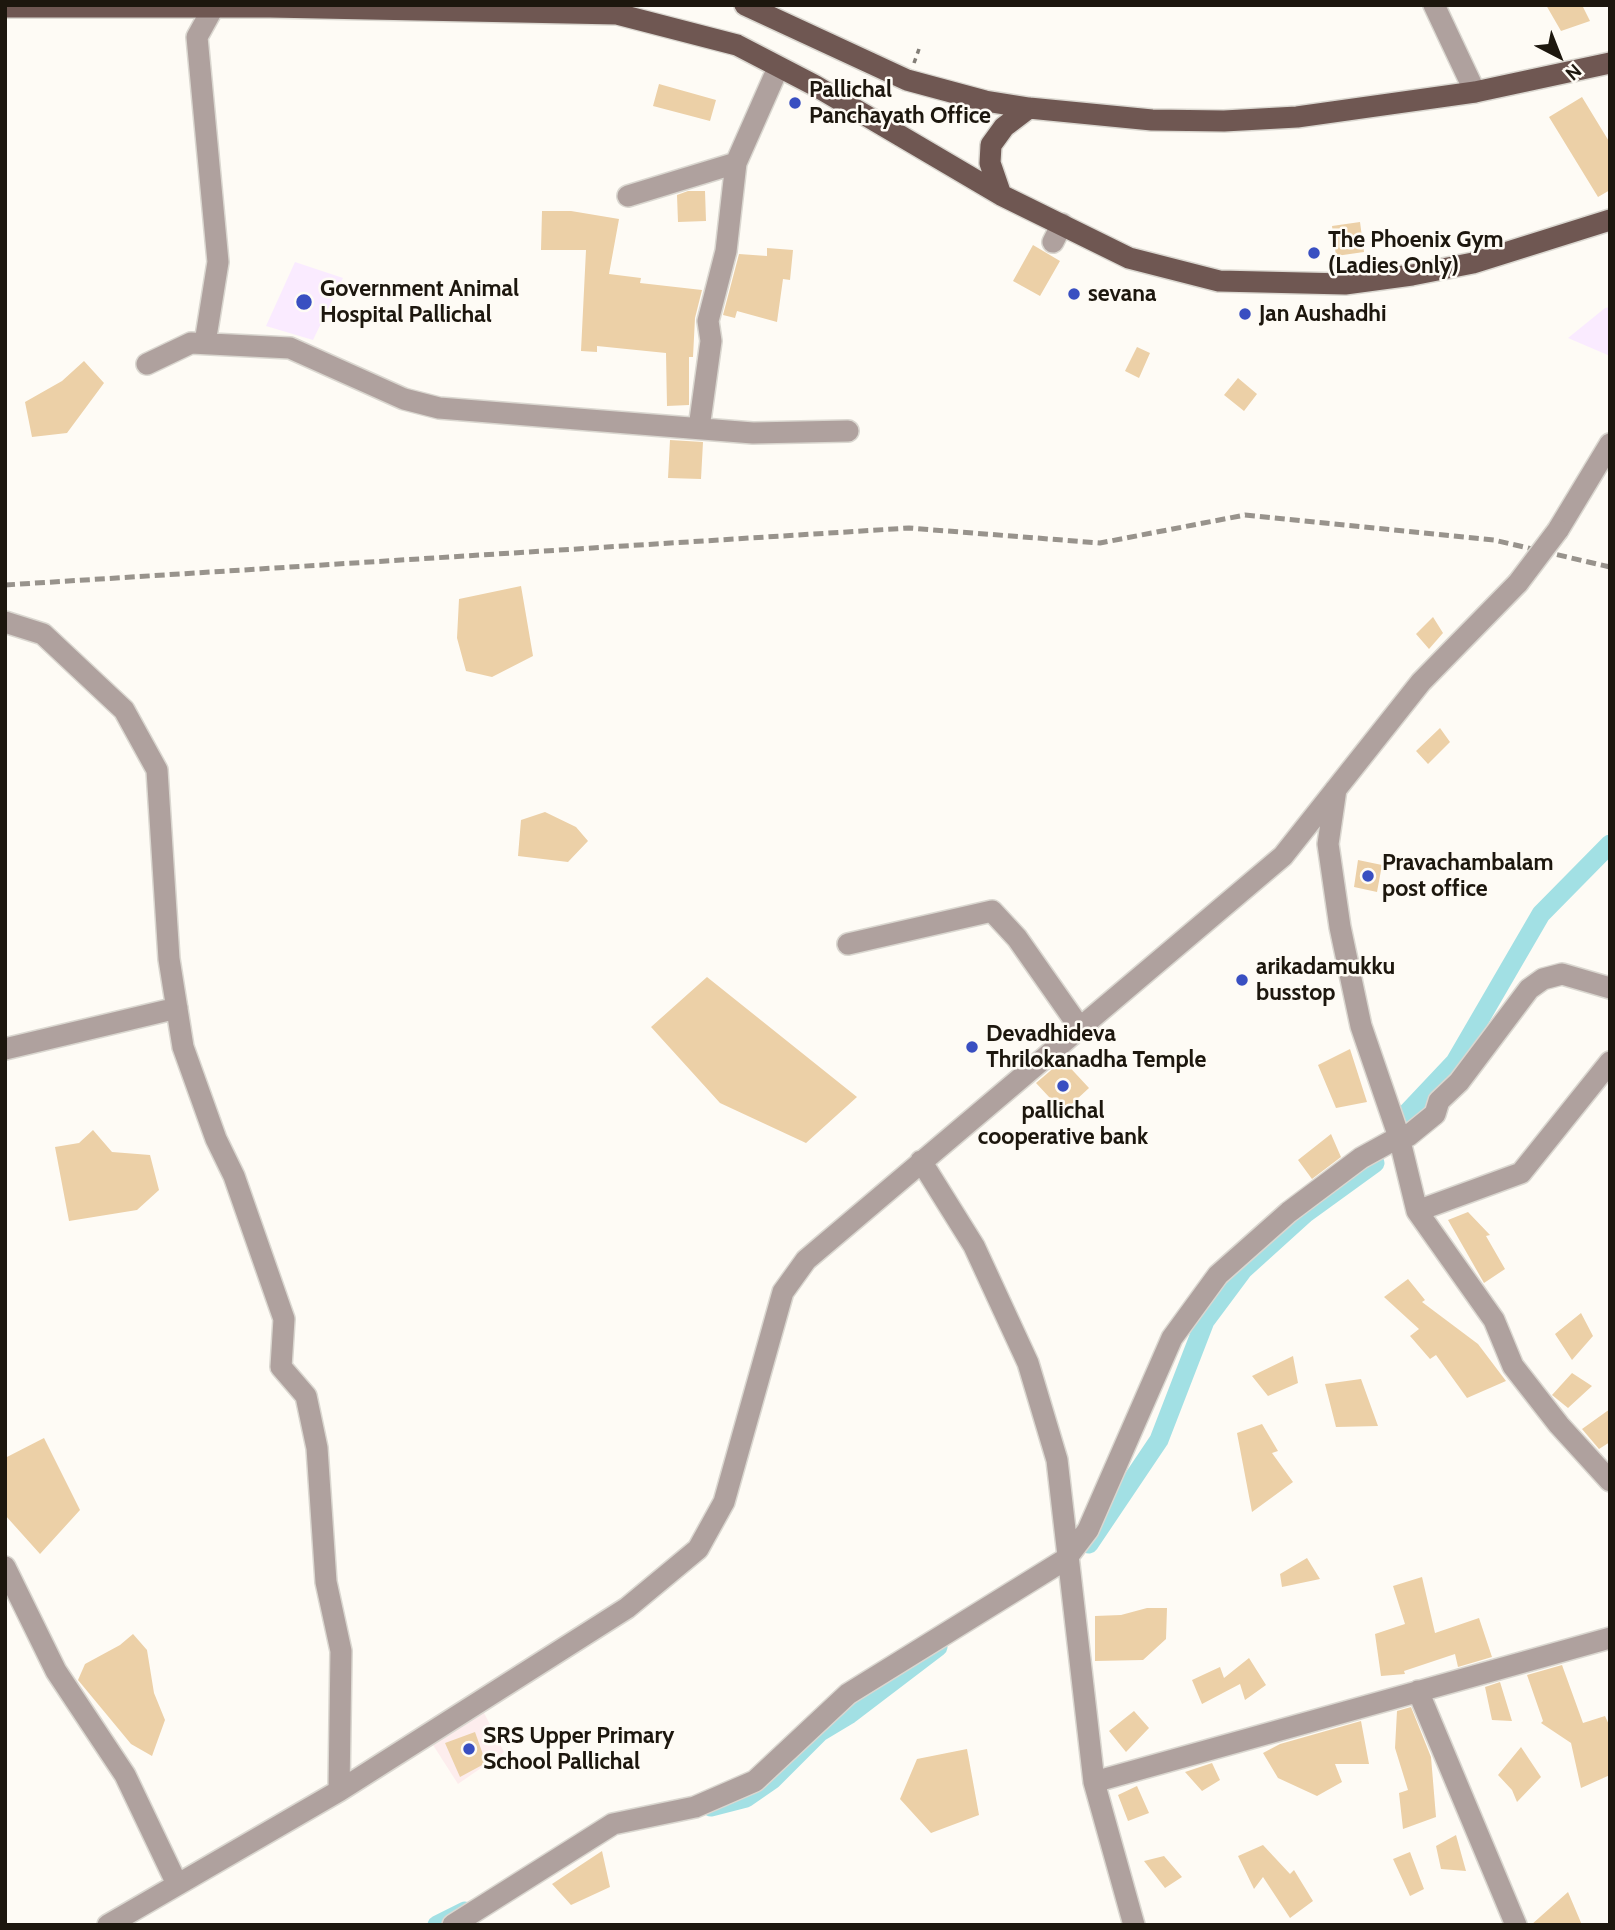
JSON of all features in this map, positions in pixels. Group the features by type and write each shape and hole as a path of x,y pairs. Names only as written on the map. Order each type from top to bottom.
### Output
{"main road":[{"path":"745,5 907,80 985,101 1152,120 1224,121 1297,117 1475,92 1610,63"},
{"path":"5,7 617,14 737,45 814,85 1001,195 1057,233 1129,258 1219,281 1345,284 1473,264 1610,220"},
{"path":"1001,195 990,163 991,145 1004,127 1029,108"}],"street":[{"path":"1434,5 1475,92"},
{"path":"205,343 218,262 197,37 213,8"},
{"path":"699,428 711,341 708,321 726,251 736,163 778,68"},
{"path":"628,196 736,163"},
{"path":"147,364 191,343 290,348 404,399 439,408 753,433 848,431"},
{"path":"108,1925 339,1790 627,1608 698,1549 724,1502 783,1292 806,1260 1283,856 1421,682 1518,583 1558,530 1610,444"},
{"path":"5,622 43,634 124,710 157,770 169,959 183,1047 197,1090 234,1176 284,1319 281,1367 306,1396 317,1448 326,1583 341,1651 339,1790"},
{"path":"1336,789 1328,844 1340,927 1361,1026 1399,1137 1417,1210 1494,1320 1513,1366 1559,1425 1610,1481"},
{"path":"848,944 992,911 1017,938 1080,1028"},
{"path":"453,1925 613,1824 695,1807 755,1781 848,1694 1066,1559 1088,1530 1172,1338 1218,1275 1289,1212 1361,1158 1399,1137 1408,1136 1435,1114 1439,1101 1460,1082 1520,1000 1536,984 1562,974 1610,988"},
{"path":"5,1049 177,1008"},
{"path":"1417,1210 1521,1173 1610,1062"},
{"path":"920,1161 974,1246 1028,1363 1057,1460 1065,1507 1066,1559 1094,1782 1134,1925"},
{"path":"5,1567 56,1671 125,1775 177,1885"},
{"path":"1094,1782 1610,1638"},
{"path":"1418,1691 1516,1925"}],"shaded area":[{"name":"Government Animal Hospital Pallichal","path":"295,262 343,278 313,340 266,326"},
{"path":"1610,307 1610,356 1568,338 1605,308"},
{"name":"SRS Upper Primary School Pallichal","path":"482,1709 504,1752 458,1784 433,1745"}],"building":[{"path":"1546,5 1582,5 1590,21 1561,31"},
{"path":"659,84 716,100 710,121 653,106"},
{"path":"1582,97 1610,143 1610,190 1598,197 1549,117"},
{"path":"688,191 705,191 706,221 678,222 677,195"},
{"path":"542,211 571,211 619,219 609,274 641,278 640,283 702,290 695,318 693,357 689,357 689,405 667,406 666,353 597,346 597,352 581,351 586,250 541,250"},
{"path":"1360,222 1364,252 1336,256 1332,226"},
{"path":"1033,245 1060,261 1040,296 1013,281"},
{"path":"767,248 793,250 790,280 783,279 777,322 737,311 735,318 723,315 739,254 767,256"},
{"path":"1137,347 1150,353 1139,378 1125,371"},
{"path":"84,361 104,383 67,433 32,437 25,402 62,381"},
{"path":"1238,378 1257,394 1244,411 1224,395"},
{"path":"670,440 703,442 701,479 668,478"},
{"path":"521,586 533,656 492,677 466,671 457,638 459,599"},
{"path":"1433,617 1443,633 1429,649 1416,634"},
{"path":"1440,728 1450,742 1428,764 1416,751"},
{"path":"545,812 576,827 588,841 568,862 518,856 521,820"},
{"name":"Pravachambalam post office","path":"1358,860 1382,865 1377,892 1354,887"},
{"path":"707,977 857,1097 806,1143 720,1103 651,1027"},
{"path":"1350,1049 1367,1102 1336,1108 1318,1065"},
{"name":"pallichal cooperative bank","path":"1063,1060 1089,1088 1063,1112 1036,1083"},
{"path":"93,1130 112,1152 150,1155 159,1190 137,1210 69,1221 55,1147 79,1143"},
{"path":"1331,1134 1341,1157 1312,1179 1298,1160"},
{"path":"1468,1212 1490,1235 1486,1236 1505,1269 1484,1283 1448,1220"},
{"path":"1408,1279 1425,1300 1422,1302 1478,1344 1506,1381 1467,1398 1436,1355 1430,1359 1410,1336 1419,1329 1384,1297"},
{"path":"1581,1313 1593,1336 1572,1360 1555,1334"},
{"path":"1293,1356 1298,1383 1268,1396 1252,1376"},
{"path":"1572,1373 1592,1386 1568,1408 1552,1395"},
{"path":"1361,1379 1378,1426 1336,1427 1325,1384"},
{"path":"1610,1409 1610,1442 1599,1449 1582,1429"},
{"path":"1262,1424 1278,1451 1272,1453 1293,1482 1252,1512 1237,1433"},
{"path":"44,1438 80,1510 40,1554 5,1515 5,1458"},
{"path":"1307,1558 1320,1579 1282,1587 1280,1574"},
{"path":"1422,1577 1435,1633 1479,1618 1492,1657 1458,1667 1455,1654 1404,1671 1405,1674 1381,1676 1375,1634 1405,1624 1393,1586"},
{"path":"1147,1608 1167,1608 1166,1639 1143,1660 1095,1661 1095,1616 1121,1615"},
{"path":"133,1634 147,1650 154,1693 165,1720 152,1756 131,1744 78,1680 85,1664 120,1645"},
{"path":"1249,1658 1266,1685 1245,1700 1240,1684 1202,1704 1192,1680 1220,1667 1224,1678"},
{"path":"1562,1665 1583,1723 1605,1716 1610,1727 1610,1775 1581,1788 1571,1743 1541,1723 1543,1721 1527,1675"},
{"path":"1500,1682 1512,1721 1492,1720 1485,1687"},
{"path":"1411,1707 1431,1757 1436,1817 1403,1829 1399,1793 1408,1790 1395,1748 1397,1711"},
{"path":"1134,1711 1149,1728 1126,1752 1109,1731"},
{"path":"1361,1721 1369,1764 1335,1764 1342,1782 1317,1796 1278,1778 1263,1753 1280,1744"},
{"path":"475,1732 486,1763 460,1777 445,1743"},
{"path":"1521,1747 1541,1777 1517,1802 1512,1790 1498,1775"},
{"path":"967,1749 979,1815 931,1833 900,1799 917,1759"},
{"path":"1212,1763 1220,1780 1202,1791 1185,1772"},
{"path":"1137,1786 1149,1813 1128,1821 1118,1795"},
{"path":"1456,1835 1466,1871 1441,1869 1436,1846"},
{"path":"1263,1845 1290,1874 1294,1870 1313,1901 1290,1918 1263,1877 1254,1889 1238,1856"},
{"path":"602,1851 610,1887 571,1905 552,1884"},
{"path":"1410,1852 1424,1889 1410,1896 1393,1859"},
{"path":"1164,1856 1182,1877 1165,1888 1144,1861"},
{"path":"1568,1892 1582,1925 1531,1925"}],"waterway":[{"path":"1405,1115 1455,1062 1541,914 1610,844"},
{"path":"1089,1544 1159,1440 1205,1321 1243,1270 1306,1213 1375,1163"},
{"path":"711,1807 746,1798 772,1780 820,1732 850,1714 938,1647"},
{"path":"437,1925 465,1911"}],"railway":[{"path":"5,585 909,528 1100,543 1245,515 1494,540 1610,567"}],"place":[{"name":"Pallichal Panchayath Office","path":"795,103"},
{"name":"The Phoenix Gym (Ladies Only)","path":"1314,253"},
{"name":"sevana","path":"1074,294"},
{"name":"Government Animal Hospital Pallichal","path":"304,302"},
{"name":"Jan Aushadhi","path":"1245,314"},
{"name":"Pravachambalam post office","path":"1368,876"},
{"name":"arikadamukku busstop","path":"1242,980"},
{"name":"Devadhideva Thrilokanadha Temple","path":"972,1047"},
{"name":"pallichal cooperative bank","path":"1063,1086"},
{"name":"SRS Upper Primary School Pallichal","path":"469,1749"}]}
